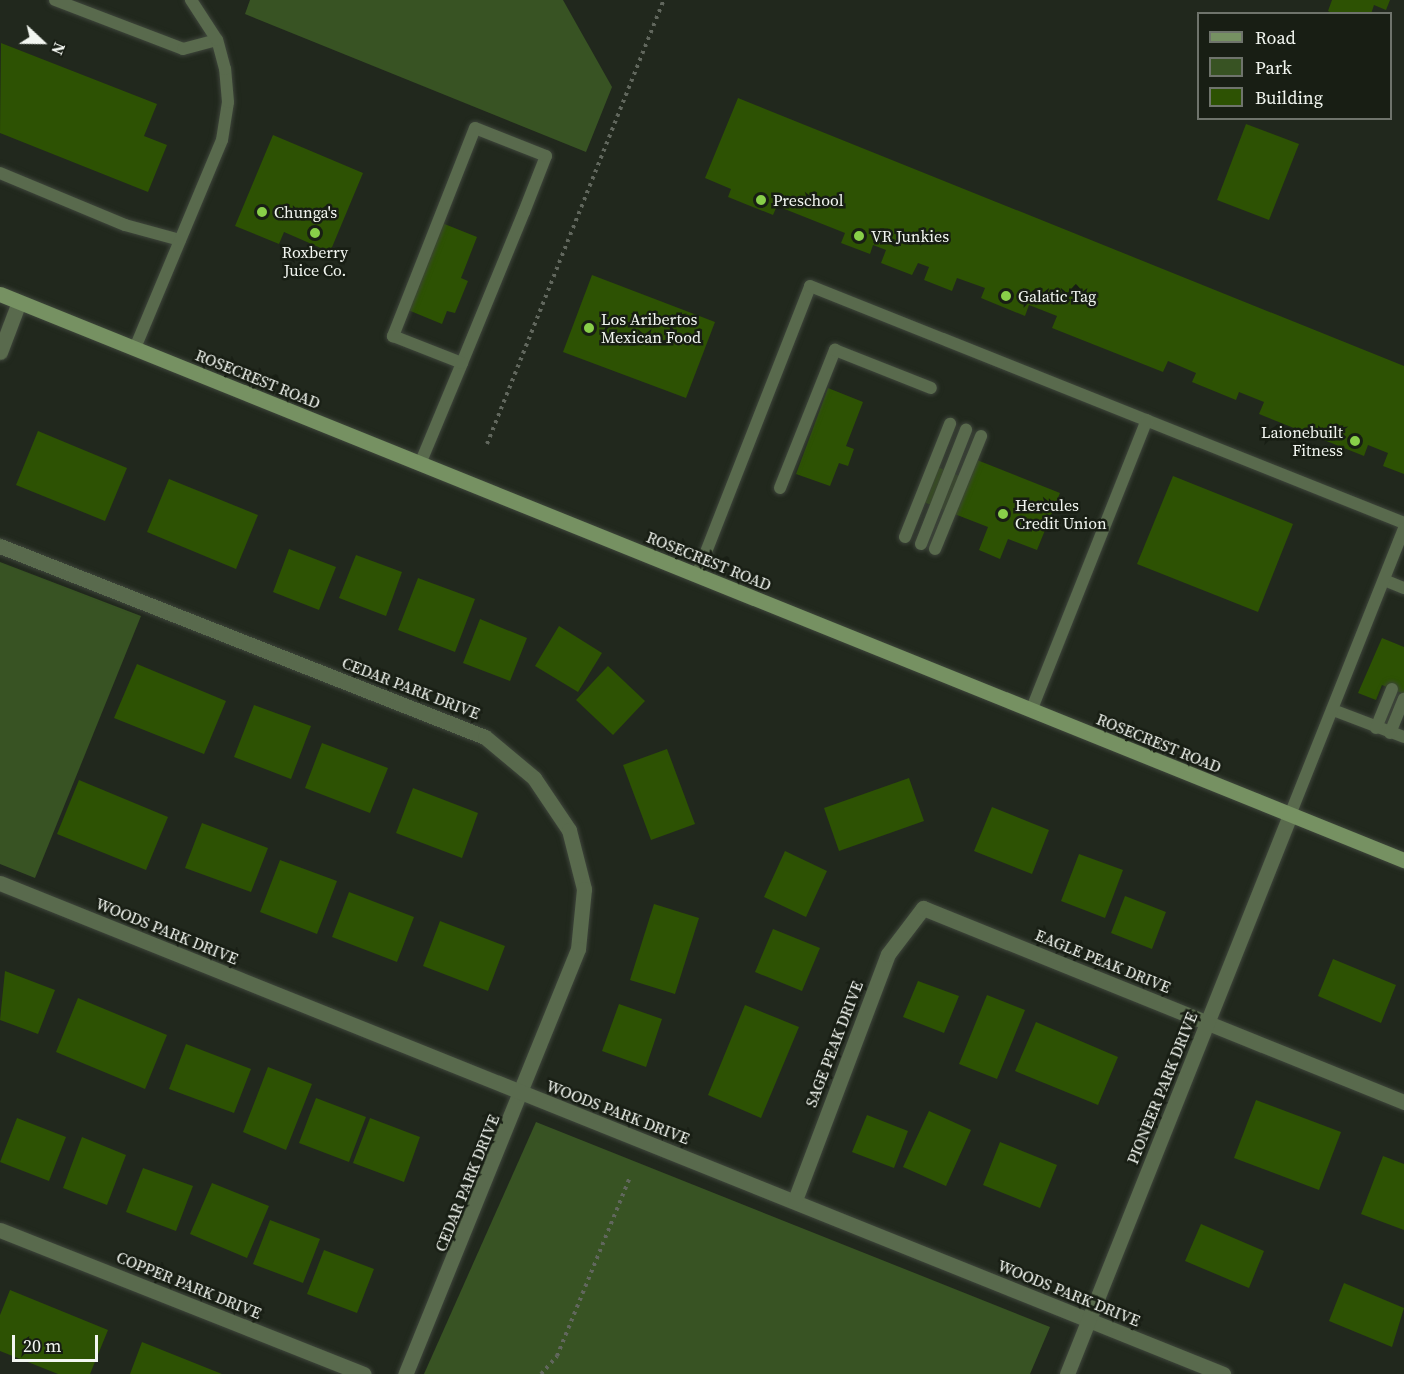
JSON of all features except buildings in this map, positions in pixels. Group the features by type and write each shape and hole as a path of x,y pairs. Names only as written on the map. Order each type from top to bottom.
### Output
{"main road":[{"name":"ROSECREST ROAD","path":"0,294 1404,860"}],"street":[{"path":"0,352 19,302"},
{"name":"CEDAR PARK DRIVE","path":"0,546 485,737 534,778 569,831 584,889 579,949 523,1094 405,1374"},
{"name":"PIONEER PARK DRIVE","path":"1067,1374 1290,815"},
{"name":"WOODS PARK DRIVE","path":"0,883 523,1094 795,1200 1223,1374"},
{"name":"EAGLE PEAK DRIVE","path":"923,908 1404,1102"},
{"name":"SAGE PEAK DRIVE","path":"795,1200 888,954 923,908"},
{"name":"COPPER PARK DRIVE","path":"0,1230 364,1374"}],"lane":[{"path":"55,0 183,49 217,39"},
{"path":"135,348 222,140 228,102 217,39 191,0"},
{"path":"420,464 462,363 546,156 475,128 393,336 462,363"},
{"path":"0,173 125,225 180,240"},
{"path":"697,575 810,286 1404,523"},
{"path":"780,488 835,350 931,388"},
{"path":"1031,711 1148,420"},
{"path":"905,537 950,424"},
{"path":"921,543 966,430"},
{"path":"935,549 981,436"},
{"path":"1290,815 1404,529"},
{"path":"1384,580 1404,588"},
{"path":"1376,728 1392,689"},
{"path":"1390,733 1404,699"},
{"path":"1333,710 1404,737"}],"path":[{"path":"488,444 664,0"},
{"path":"541,1374 557,1356 630,1177"}],"green space":[{"path":"250,0 563,0 612,87 586,152 245,14"},
{"path":"0,562 141,616 35,878 0,864"},
{"path":"536,1122 1050,1327 1030,1374 424,1374"}],"place":[{"name":"Preschool","path":"761,200"},
{"name":"Chunga's","path":"262,212"},
{"name":"Roxberry Juice Co.","path":"315,233"},
{"name":"VR Junkies","path":"859,236"},
{"name":"Galatic Tag","path":"1006,296"},
{"name":"Los Aribertos Mexican Food","path":"589,328"},
{"name":"Laionebuilt Fitness","path":"1355,441"},
{"name":"Hercules Credit Union","path":"1003,514"}]}
